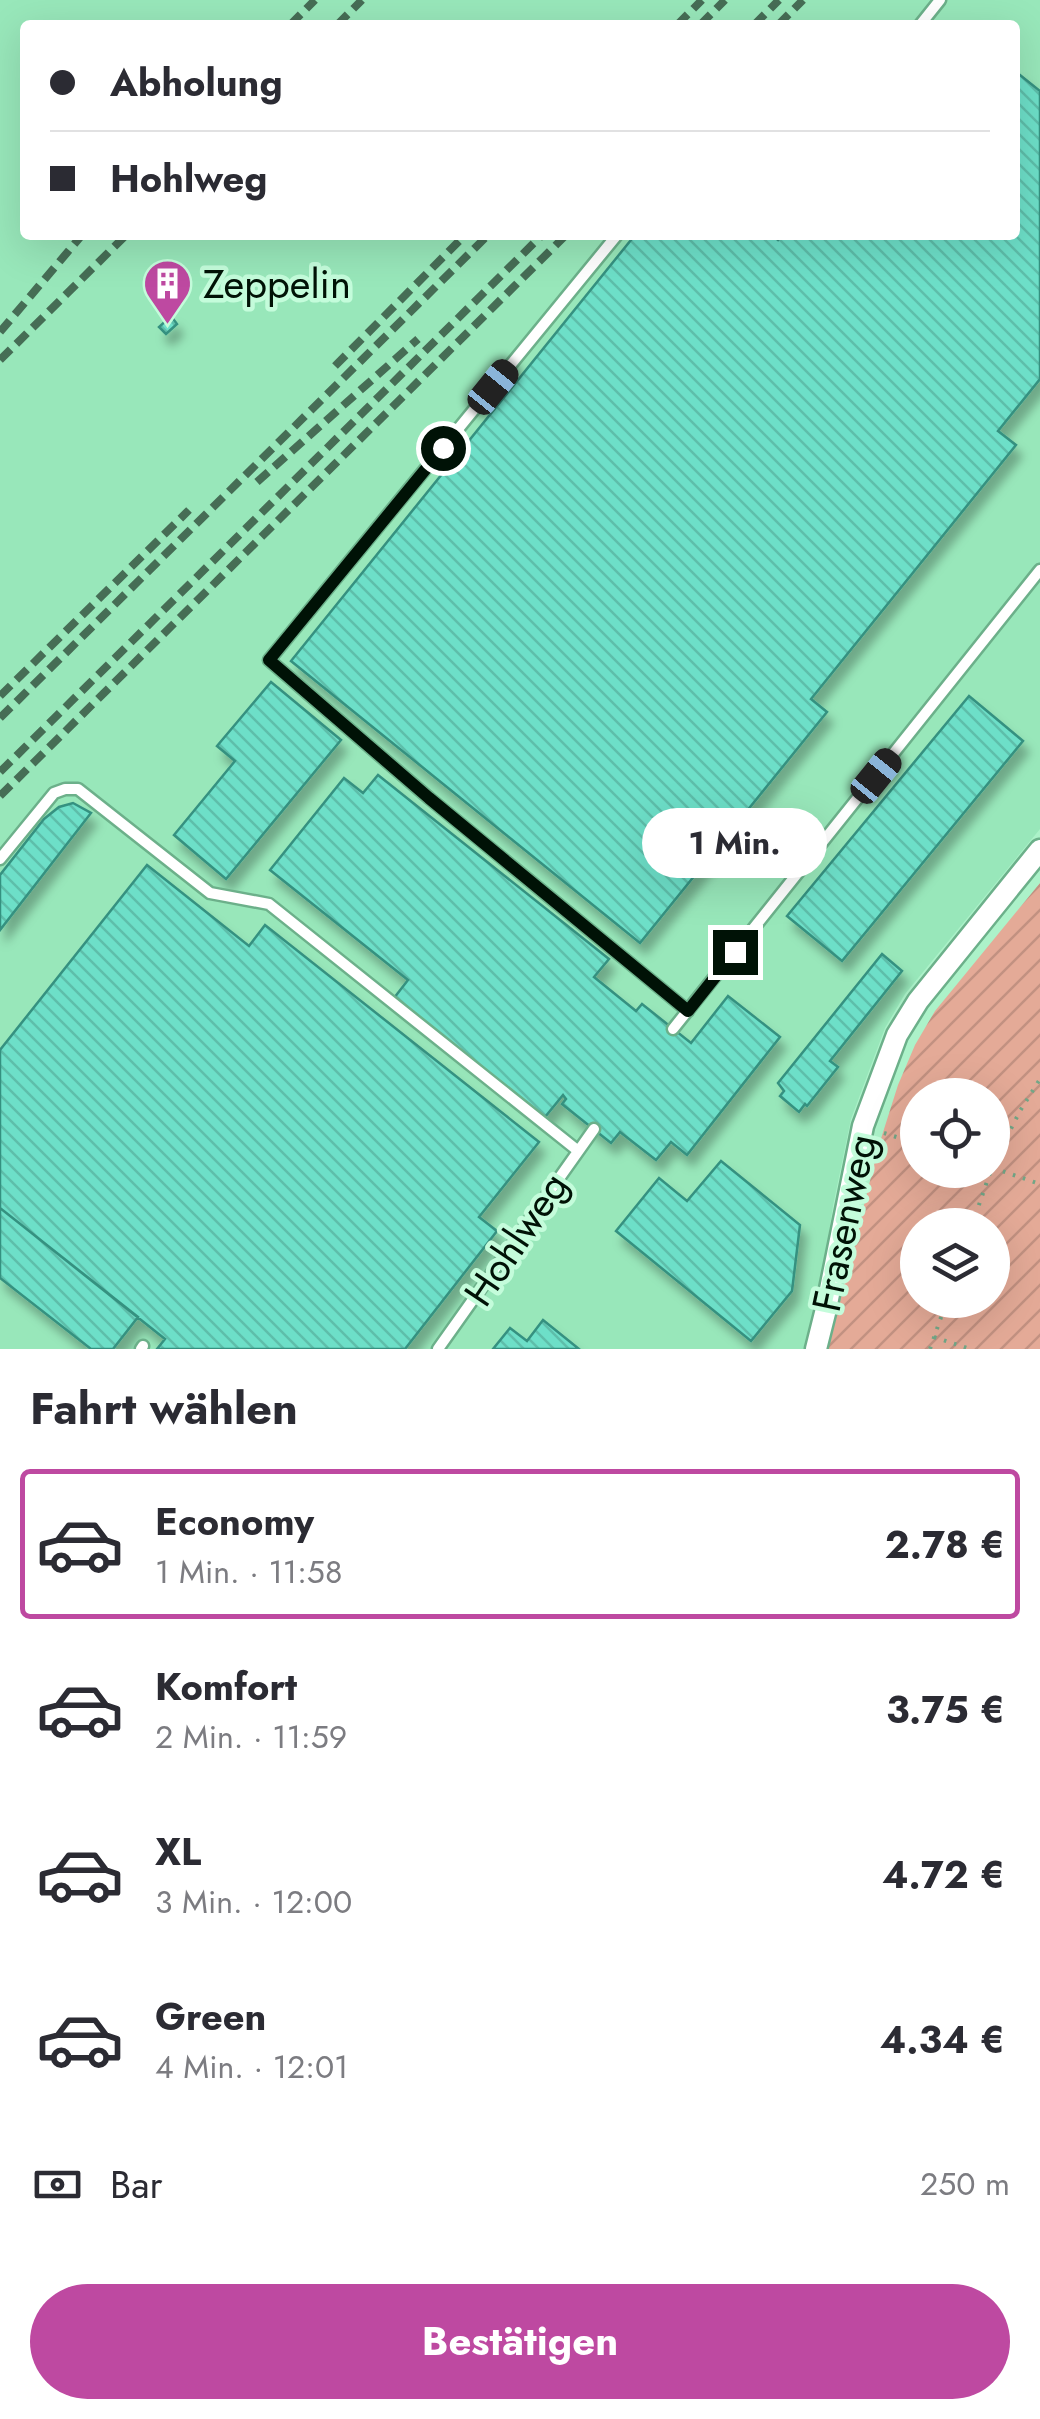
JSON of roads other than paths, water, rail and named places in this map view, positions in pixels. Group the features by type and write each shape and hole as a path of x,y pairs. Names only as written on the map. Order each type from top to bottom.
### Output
{"street":[{"name":"Frasenweg","path":"816,1349 863,1126 897,1035 918,1001 1040,850"}],"lane":[{"path":"924,20 940,0"},
{"path":"613,240 269,660 429,798 688,1011"},
{"path":"674,1029 1040,570"},
{"path":"0,860 54,793 78,790 210,894 269,904 577,1150"},
{"name":"Hohlweg","path":"438,1349 594,1129"}],"railway":[{"path":"295,20 315,0"},
{"path":"342,20 362,0"},
{"path":"682,20 702,0"},
{"path":"705,20 725,0"},
{"path":"759,20 779,0"},
{"path":"783,20 803,0"},
{"path":"0,332 78,240"},
{"path":"0,360 121,240"},
{"path":"335,366 460,240"},
{"path":"0,718 483,240"},
{"path":"0,772 537,240"},
{"path":"0,796 561,240"},
{"path":"257,482 418,339"},
{"path":"0,696 189,510"}],"place":[{"name":"Zeppelin","path":"168,326"}]}
